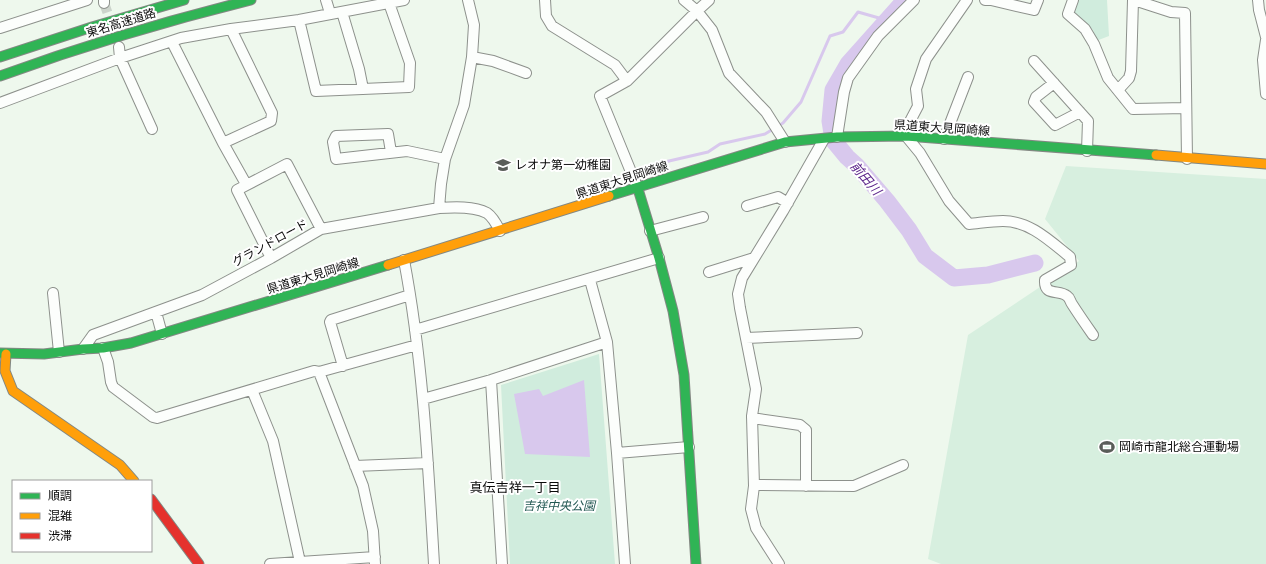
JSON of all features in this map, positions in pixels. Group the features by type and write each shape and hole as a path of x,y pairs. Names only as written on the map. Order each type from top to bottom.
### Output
{"main road":[{"name":"東名高速道路","path":"0,57 48,40 184,0"},
{"name":"東名高速道路","path":"0,76 139,29 251,0"},
{"name":"県道東大見岡崎線","path":"3,353 44,354 103,348 131,343 500,232 638,189 682,173 785,142 837,137 906,136 1266,164"},
{"path":"638,189 674,311 684,375 690,446 696,564"},
{"path":"3,353 4,371 13,391 120,465 133,480"},
{"path":"152,500 200,564"}],"street":[{"path":"0,28 87,0"},
{"path":"0,103 120,52 172,42 181,38 299,20 404,0"},
{"path":"439,208 445,159 464,105 472,57 474,26 468,0"},
{"path":"545,0 546,16 552,26 615,65 627,82"},
{"path":"684,0 697,11 712,30 729,72 766,112 785,142"},
{"path":"638,189 600,96 627,82 709,0"},
{"path":"837,137 844,92 848,78 878,36 914,0"},
{"path":"967,0 926,59 916,89 918,106 907,128 906,136 920,153 949,201 969,224 1004,221 1026,225 1040,233 1070,257 1071,265 1045,280 1045,286 1052,293 1060,293 1068,296 1093,335"},
{"path":"985,0 1034,10 1038,0"},
{"path":"1073,0 1068,14 1085,29 1094,44 1108,78 1134,109 1186,108"},
{"path":"1118,90 1130,78 1133,0 1171,12 1185,13 1187,158"},
{"path":"1258,0 1266,38 1263,60 1266,94"},
{"path":"326,1 330,14"},
{"path":"299,20 316,91 409,87 410,63 389,3"},
{"path":"342,12 360,69 363,89"},
{"path":"223,143 271,121 272,113 231,30"},
{"path":"172,42 223,143 246,184"},
{"path":"120,52 152,129"},
{"path":"472,57 494,61 526,73"},
{"path":"1034,61 1088,121 1087,151"},
{"path":"944,139 968,77"},
{"path":"1054,82 1036,97 1034,102 1055,125 1080,112"},
{"path":"391,152 388,134 336,136 333,142 336,159 391,152 407,152 445,159"},
{"path":"779,564 756,528 752,509 754,485 752,418 756,389 738,294 742,278 788,203 824,139"},
{"path":"271,258 237,190 246,184 288,164 321,229"},
{"path":"748,206 778,197 788,203"},
{"name":"グランドロード","path":"83,349 93,335 202,295 321,229 439,208 458,207 471,208 487,213 495,222 500,232"},
{"path":"650,231 703,217"},
{"path":"415,330 590,280 659,258"},
{"path":"709,272 754,258"},
{"path":"404,260 415,330 423,399 434,564"},
{"path":"590,280 607,342 625,564"},
{"path":"53,294 59,352"},
{"path":"343,366 330,322 331,320 410,295"},
{"path":"156,312 162,334"},
{"path":"746,338 857,333"},
{"path":"423,399 491,380 607,342"},
{"path":"103,348 108,362 113,387 153,417 157,418 314,371 319,372 417,346"},
{"path":"270,564 375,561 373,531 363,486 319,372"},
{"path":"491,380 502,564"},
{"path":"252,390 273,442 300,562"},
{"path":"752,418 800,424 806,430 806,486"},
{"path":"617,453 690,446"},
{"path":"355,466 428,463"},
{"path":"754,485 854,486 903,465"}],"green space":[{"path":"1076,0 1107,0 1109,36 1096,41 1093,30 1073,13"},
{"name":"岡崎市龍北総合運動場","path":"1066,166 1266,179 1266,564 941,564 928,559 968,335 1079,261 1045,219"},
{"name":"吉祥中央公園","path":"599,354 615,564 510,564 501,385"}],"shaded area":[{"path":"584,380 590,457 525,454 514,394 539,389 543,396"}],"waterway":[{"name":"前田川","path":"905,0 848,64 833,90 830,121 833,140 887,201 909,230 925,256 954,278 988,275 1035,263"},
{"path":"656,164 708,152 720,144 765,134 783,123 801,102 830,36 843,32 858,12 886,20"}],"tunnel":[{"path":"104,3 112,25"}],"traffic: fast":[{"path":"0,57 92,27 184,0"},
{"path":"0,76 62,54 251,0"},
{"path":"609,196 785,142 837,137 906,136 1156,155"},
{"path":"638,189 673,311 684,375 696,564"},
{"path":"0,353 44,354 103,348 131,343 388,265"}],"traffic: slow":[{"path":"1156,155 1266,164"},
{"path":"388,265 609,196"},
{"path":"6,354 5,371 13,391 120,465 133,480"}],"traffic: jam":[{"path":"152,500 199,564"}],"place":[{"name":"レオナ第一幼稚園","path":"503,165"},
{"name":"岡崎市龍北総合運動場","path":"1107,447"}],"district":[{"name":"真伝吉祥一丁目","path":"515,487"}]}
